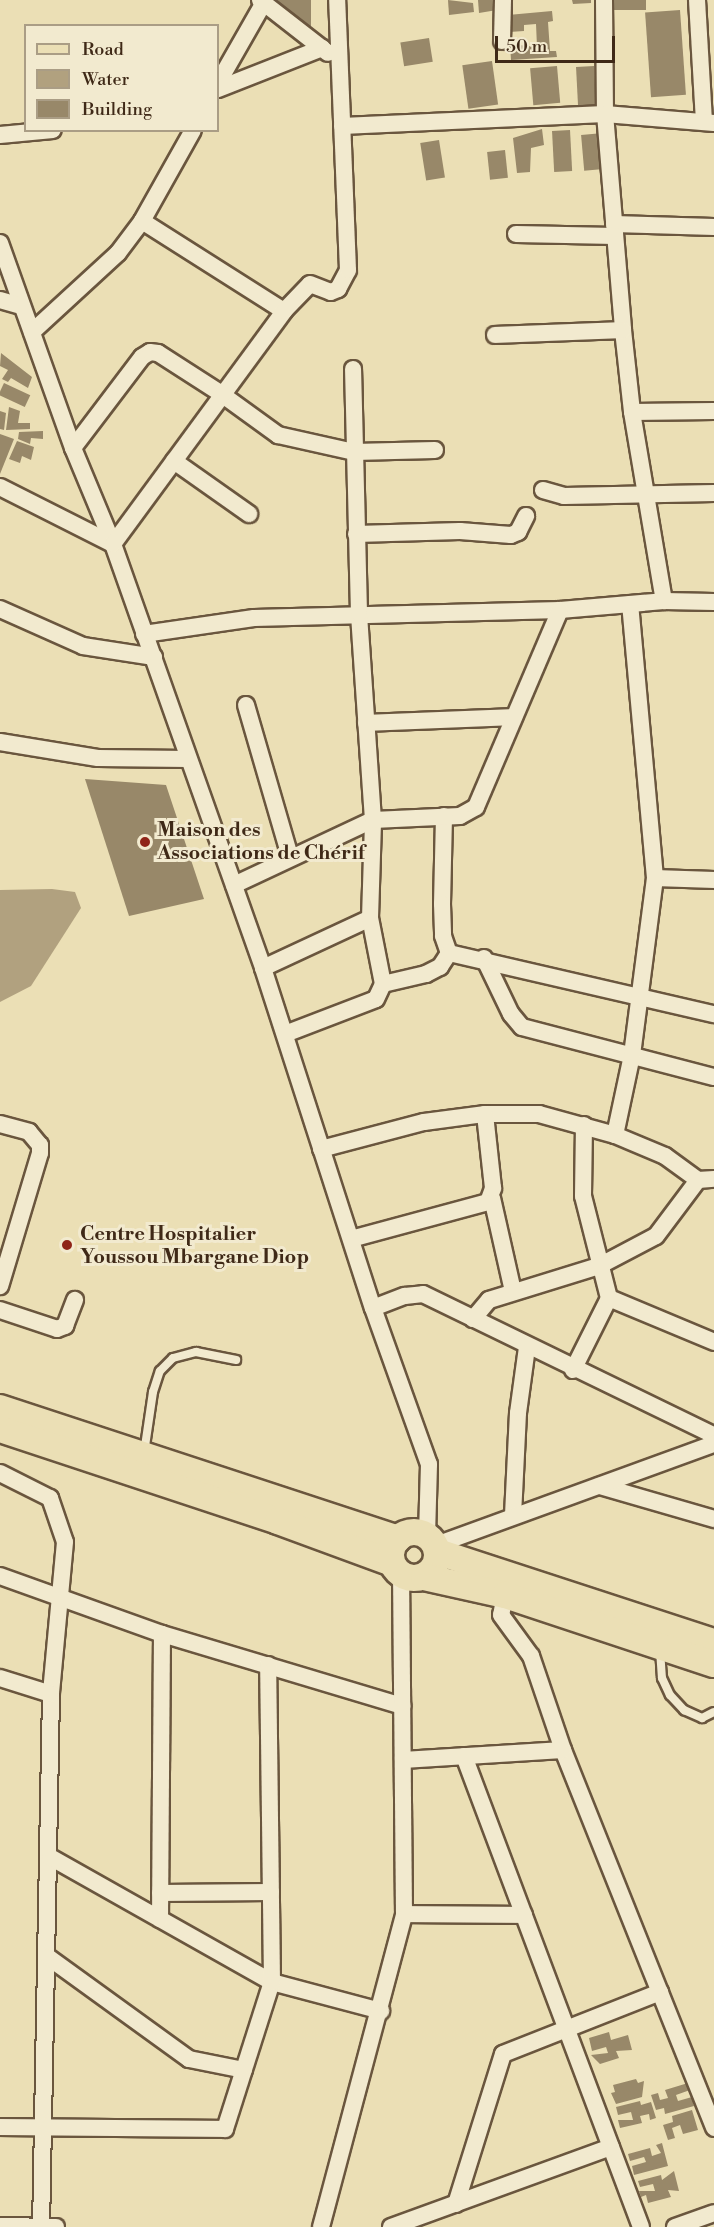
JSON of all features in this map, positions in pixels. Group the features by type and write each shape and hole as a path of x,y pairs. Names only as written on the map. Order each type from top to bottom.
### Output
{"main road":[{"path":"0,1408 398,1539"},
{"path":"0,1429 279,1521 406,1572 505,1595 714,1664"},
{"path":"406,1572 391,1550 398,1539 411,1532 433,1544 714,1642"},
{"path":"406,1572 437,1562 433,1544"}],"street":[{"path":"113,544 220,393 284,311 310,284 335,292 348,270 337,60 337,0"},
{"path":"502,41 504,0"},
{"path":"604,0 605,114 623,330 632,412 664,601"},
{"path":"342,126 605,114 709,123 708,82 697,0"},
{"path":"219,81 262,2 337,60"},
{"path":"219,88 322,48"},
{"path":"0,135 32,132"},
{"path":"32,332 118,253 142,221 192,132"},
{"path":"142,221 284,311"},
{"path":"516,234 714,227"},
{"path":"0,243 73,448 113,544 154,657 263,968 373,1308 429,1464 433,1544 714,1444"},
{"path":"0,300 21,306"},
{"path":"495,334 623,330"},
{"path":"73,448 142,357 150,352 158,353 220,393 278,435 354,452 435,450"},
{"path":"285,1034 376,999 383,984 370,918 373,820 359,613 353,369"},
{"path":"632,412 714,411"},
{"path":"174,461 249,514"},
{"path":"0,487 113,544"},
{"path":"543,490 564,496 714,492"},
{"path":"356,534 460,531 511,535 518,531 526,516"},
{"path":"144,634 254,618 359,613 560,610 664,601 714,603"},
{"path":"615,1135 632,1055 655,878 630,604"},
{"path":"0,609 83,646 154,657"},
{"path":"234,885 290,856 373,820 460,816 476,807 560,610"},
{"path":"246,705 290,856"},
{"path":"366,723 514,717"},
{"path":"0,742 98,758 188,759"},
{"path":"444,816 443,936 449,953"},
{"path":"655,878 714,880"},
{"path":"263,968 370,918"},
{"path":"449,953 484,958 640,998 714,1014"},
{"path":"383,984 426,974 440,967 449,953"},
{"path":"484,958 511,1014 522,1027 714,1077"},
{"path":"321,1149 384,1130 485,1114 539,1114 615,1135 665,1156 706,1179 662,1231 599,1266 513,1291 484,1304 473,1319"},
{"path":"485,1114 492,1198 513,1291"},
{"path":"0,1124 29,1132 40,1145 6,1242 0,1286"},
{"path":"573,1370 609,1298 583,1196 585,1125"},
{"path":"351,1239 485,1204 492,1198"},
{"path":"373,1308 415,1293 714,1435"},
{"path":"609,1298 714,1342"},
{"path":"0,1310 57,1329 65,1326 75,1300"},
{"path":"513,1515 517,1423 527,1347"},
{"path":"0,1473 41,1490 57,1510 65,1542 58,1594 51,1694 45,2127 41,2227"},
{"path":"600,1486 714,1519"},
{"path":"321,2227 381,2011 404,1914 402,1706 406,1572"},
{"path":"0,1576 58,1594 162,1634 402,1706"},
{"path":"505,1595 501,1615 531,1656 563,1750 714,2128"},
{"path":"160,1918 162,1634"},
{"path":"0,2127 225,2129 272,1982 268,1665"},
{"path":"0,1678 51,1694"},
{"path":"403,1760 563,1750"},
{"path":"465,1756 641,2227"},
{"path":"50,1857 272,1982 381,2011"},
{"path":"160,1893 271,1892"},
{"path":"404,1914 524,1915"},
{"path":"48,1957 189,2059 244,2070"},
{"path":"456,2204 503,2054 660,1992"},
{"path":"391,2227 611,2147"},
{"path":"675,2227 714,2213"},
{"path":"0,2226 56,2227"}],"lane":[{"path":"144,1455 153,1392 160,1371 173,1358 196,1352 236,1360"},
{"path":"660,1646 662,1678 670,1695 684,1710 702,1718 714,1712"}],"water":[{"path":"52,889 75,892 81,908 31,986 0,1002 0,890"}],"building":[{"path":"271,0 311,0 311,29"},
{"path":"448,0 473,3 474,12 449,15"},
{"path":"478,0 496,0 497,10 479,13"},
{"path":"572,0 591,0 591,3 573,4"},
{"path":"613,0 646,0 646,10 613,10"},
{"path":"680,10 686,95 651,97 645,12"},
{"path":"552,11 553,21 548,22 550,51 556,51 557,57 511,60 510,44 537,47 536,24 524,25 524,31 509,32 508,15"},
{"path":"429,38 433,62 404,66 400,43"},
{"path":"492,61 498,105 468,109 462,65"},
{"path":"557,66 560,103 533,105 530,68"},
{"path":"594,66 596,105 578,106 576,67"},
{"path":"542,129 544,145 531,148 530,172 517,173 513,138"},
{"path":"570,130 572,171 554,172 552,131"},
{"path":"603,133 606,169 584,171 581,135"},
{"path":"439,140 445,178 426,181 420,143"},
{"path":"505,150 508,178 490,180 487,152"},
{"path":"1,353 32,377 28,388 11,378 8,382 2,379 8,370 0,366"},
{"path":"4,383 30,395 25,407 0,395"},
{"path":"9,407 20,411 18,423 30,423 30,429 6,430"},
{"path":"0,411 6,413 4,430 0,429"},
{"path":"43,431 43,439 31,438 30,444 18,439 19,432"},
{"path":"0,434 14,439 0,474"},
{"path":"17,441 34,447 31,460 22,456 20,463 9,459"},
{"name":"Maison des Associations de Chérif","path":"85,779 166,785 204,899 129,916"},
{"path":"609,2032 611,2040 628,2035 632,2050 616,2051 619,2058 600,2064 591,2055 608,2053 606,2047 592,2051 589,2038"},
{"path":"636,2079 638,2083 644,2081 642,2097 616,2104 611,2093 615,2092 613,2085"},
{"path":"688,2083 690,2090 676,2095 678,2101 692,2097 694,2106 665,2114 664,2108 656,2110 651,2095 658,2093 660,2100 668,2098 665,2090"},
{"path":"640,2101 641,2105 651,2102 656,2118 650,2120 649,2114 640,2116 642,2123 620,2128 618,2120 633,2120 631,2112 618,2115 616,2107"},
{"path":"692,2110 698,2130 683,2134 680,2125 672,2128 675,2138 668,2140 663,2125 673,2122 672,2116"},
{"path":"662,2143 668,2166 634,2175 632,2166 646,2162 644,2157 630,2161 628,2154 650,2148 652,2156 661,2153 656,2145"},
{"path":"674,2171 679,2191 668,2190 671,2197 648,2203 646,2195 641,2197 639,2191 655,2191 653,2184 640,2187 638,2181 661,2175 662,2180"}],"place":[{"name":"Maison des Associations de Chérif","path":"145,842"},
{"name":"Centre Hospitalier Youssou Mbargane Diop","path":"67,1245"}]}
